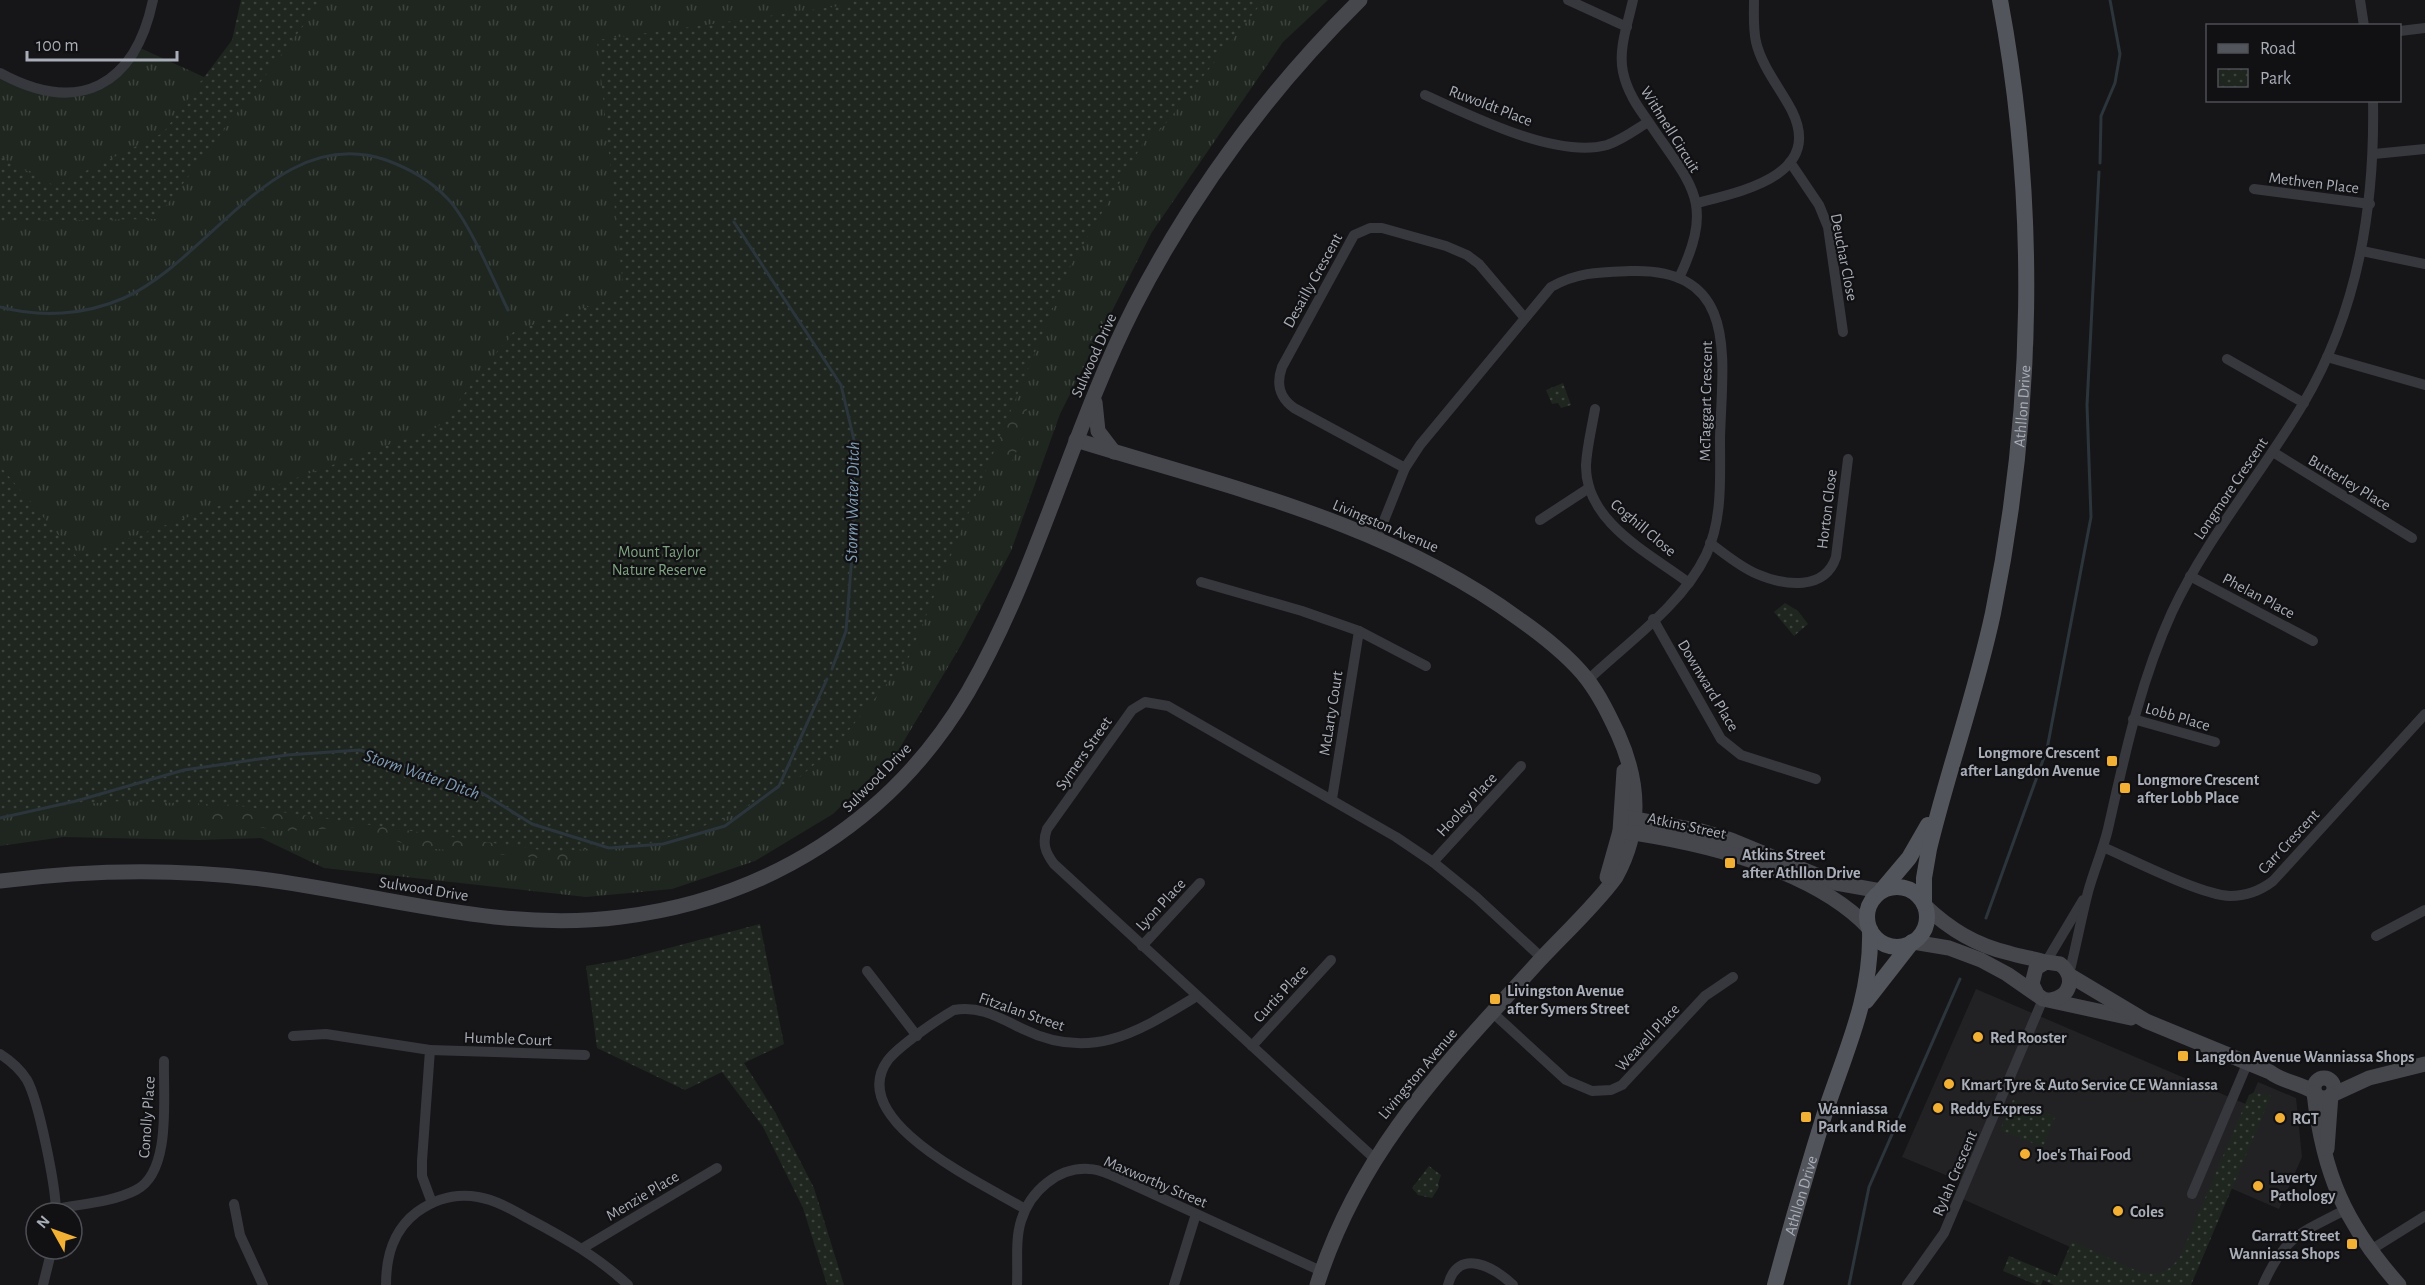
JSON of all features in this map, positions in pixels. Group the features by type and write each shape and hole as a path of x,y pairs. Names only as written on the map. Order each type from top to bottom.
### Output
{"main road":[{"name":"Athllon Drive","path":"1924,904 1925,864 1978,677 1992,614 2011,505 2025,343 2026,265 2022,175 2000,0"},
{"name":"Athllon Drive","path":"1882,891 1909,858 1940,805"},
{"path":"1894,887 1906,888 1916,894 1924,904 1925,925 1913,942 1901,946 1888,945 1878,940 1870,929 1868,907 1882,891 1894,887"},
{"name":"Athllon Drive","path":"1775,1285 1823,1118 1863,1004 1870,957 1870,929"},
{"name":"Athllon Drive","path":"1863,1004 1913,942"}],"street":[{"path":"0,74 20,84 45,91 69,93 95,86 120,73 138,47 153,0"},
{"name":"Sulwood Drive","path":"0,881 71,874 198,873 262,879 474,914 570,921 662,911 748,886 807,857 860,820 911,771 941,734 967,694 1000,630 1076,440 1134,308 1200,195 1296,66 1359,0"},
{"path":"1568,0 1627,27"},
{"name":"Withnell Circuit","path":"1633,0 1622,54 1627,86 1686,179 1697,203 1698,229 1695,245 1679,278"},
{"path":"1697,203 1756,188 1771,180 1790,162 1797,145 1797,125 1762,60 1756,42 1754,0"},
{"path":"2360,0 2364,24"},
{"path":"2401,31 2425,28"},
{"name":"Ruwoldt Place","path":"1425,95 1508,132 1572,146 1607,145 1648,122"},
{"name":"Longmore Crescent","path":"2069,975 2089,890 2103,847 2133,719 2157,645 2190,576 2230,510 2304,403 2327,357 2352,292 2370,204 2374,154 2373,102"},
{"path":"2374,154 2425,149"},
{"name":"Deuchar Close","path":"1790,162 1819,205 1828,227 1843,332"},
{"name":"Methven Place","path":"2254,189 2370,204"},
{"name":"Desailly Crescent","path":"1405,468 1294,408 1287,403 1279,388 1282,368 1354,235 1370,228 1382,228 1460,251 1479,264 1524,317"},
{"path":"2362,251 2425,264"},
{"name":"McTaggart Crescent","path":"1377,538 1405,468 1420,445 1551,287 1567,278 1585,273 1652,271 1679,278 1701,294 1712,308 1722,339 1719,495 1710,543 1689,583 1588,680"},
{"path":"2327,357 2425,385"},
{"path":"2227,359 2304,403"},
{"path":"1095,396 1096,424 1104,441 1114,452"},
{"name":"Coghill Close","path":"1595,409 1586,463 1589,488 1599,510 1610,522 1689,583"},
{"name":"Livingston Avenue","path":"1076,440 1336,522 1377,538 1439,568 1498,603 1553,646 1588,680 1602,701 1630,765 1636,793 1628,825 1607,878 1585,911"},
{"name":"Butterley Place","path":"2272,452 2412,538"},
{"name":"Horton Close","path":"1710,543 1757,574 1808,583 1822,578 1833,567 1836,557 1848,459"},
{"path":"1540,520 1589,488"},
{"name":"Phelan Place","path":"2190,576 2313,641"},
{"path":"1201,582 1302,611 1359,631 1426,666"},
{"name":"Downward Place","path":"1653,619 1721,739 1741,755 1816,779"},
{"name":"McLarty Court","path":"1332,799 1359,631"},
{"name":"Symers Street","path":"1374,1158 1054,864 1044,846 1047,829 1132,710 1145,702 1168,706 1332,799 1433,862 1542,958"},
{"name":"Carr Crescent","path":"2103,847 2208,891 2232,896 2262,889 2273,881 2425,714"},
{"name":"Lobb Place","path":"2133,719 2215,742"},
{"name":"Livingston Avenue","path":"1319,1278 1345,1214 1374,1158 1422,1092 1608,888 1625,858 1628,825 1624,768 1619,738"},
{"name":"Hooley Place","path":"1433,862 1521,766"},
{"path":"1625,858 1665,831 1636,793"},
{"name":"Atkins Street","path":"1628,825 1731,840 1836,883 1882,891"},
{"name":"Atkins Street","path":"1665,831 1740,856 1827,894 1846,905 1870,929"},
{"name":"Lyon Place","path":"1142,946 1200,884"},
{"name":"Longmore Crescent","path":"2046,962 2089,890"},
{"path":"1924,904 1950,928 1965,937 1995,949 2060,964 2069,975 2146,1021 2247,1064 2270,1072 2286,1071 2323,1089 2358,1075 2369,1078 2425,1064"},
{"path":"2376,936 2425,910"},
{"path":"1913,942 1965,953 1995,966 2044,998 2146,1021"},
{"name":"Curtis Place","path":"1252,1046 1330,960"},
{"path":"2044,998 2032,984 2033,973 2046,962"},
{"path":"867,971 917,1036"},
{"path":"2044,998 2065,994 2070,985 2069,975"},
{"name":"Weavell Place","path":"1493,1013 1566,1080 1585,1089 1605,1092 1627,1082 1705,996 1733,977"},
{"name":"Fitzalan Street","path":"1025,1209 931,1152 905,1133 890,1117 880,1090 882,1071 892,1055 954,1010 967,1007 987,1011 1050,1039 1096,1043 1138,1032 1197,996"},
{"name":"Rylah Crescent","path":"1907,1285 1944,1233 2044,998"},
{"name":"Humble Court","path":"293,1036 326,1034 430,1050 585,1055"},
{"path":"430,1050 422,1176 432,1203"},
{"path":"0,1054 16,1065 33,1092 55,1201"},
{"name":"Conolly Place","path":"84,1204 137,1190 152,1177 161,1151 164,1061"},
{"path":"2192,1194 2247,1064"},
{"path":"2323,1089 2319,1134 2326,1151 2332,1180 2345,1210 2369,1251 2399,1285"},
{"name":"Menzie Place","path":"583,1248 717,1168"},
{"name":"Maxworthy Street","path":"1017,1285 1018,1237 1025,1209 1046,1183 1069,1172 1089,1169 1116,1176 1196,1214 1319,1278"},
{"path":"386,1285 390,1249 398,1232 410,1218 432,1203 457,1196 485,1198 503,1205 583,1248 628,1285"},
{"path":"234,1204 240,1235 263,1285"},
{"path":"2263,1285 2274,1259 2284,1245 2298,1233 2345,1210"},
{"path":"1174,1285 1196,1214"},
{"path":"2369,1251 2425,1216"},
{"path":"43,1285 49,1261"},
{"path":"1448,1285 1453,1274 1470,1264 1492,1268 1513,1285"}],"shaded area":[{"path":"1976,989 2248,1105 2258,1082 2296,1098 2302,1157 2279,1209 2214,1181 2169,1285 2155,1285 1956,1196 1960,1181 1902,1157"}],"green space":[{"path":"241,0 323,0 156,219 0,221 0,157 55,186 163,133 232,40"},
{"name":"Mount Taylor Nature Reserve","path":"243,0 1328,0 1283,42 1152,232 1060,414 1011,551 961,645 898,751 833,814 755,861 672,889 586,897 324,868 261,838 198,840 64,837 0,846 0,74 45,91 95,86 138,47 204,77 235,39"},
{"name":"Mount Taylor Nature Reserve","path":"855,0 1264,0 1162,128 1145,140 1071,265 909,657 835,747 801,776 719,821 650,843 555,852 233,805 121,801 0,811 0,466 77,557 438,427 514,331 624,295 597,40 840,6"},
{"path":"1563,383 1571,405 1561,408 1558,403 1552,404 1546,390"},
{"path":"1027,404 1026,432 1012,461 956,441 994,415"},
{"path":"1785,603 1798,611 1808,624 1794,636 1774,612"},
{"path":"190,791 506,829 595,863 413,847 357,827 283,831 207,819"},
{"path":"760,924 784,1044 744,1063 775,1112 814,1188 844,1285 827,1285 803,1208 763,1127 722,1072 685,1090 597,1048 586,966 627,959"},
{"path":"2255,1092 2271,1096 2191,1285 2054,1285 2043,1280 2041,1285 2037,1285 2003,1271 2009,1256 2057,1276 2072,1241 2139,1272 2152,1274 2168,1269 2181,1255 2249,1095"},
{"path":"2013,1100 2030,1106 2033,1112 2039,1110 2055,1117 2043,1147 2000,1130"},
{"path":"1429,1166 1441,1175 1439,1187 1432,1198 1418,1195 1412,1188"}],"waterway":[{"path":"2100,163 2101,116 2115,83 2120,54 2110,0"},
{"path":"0,307 31,313 63,313 94,308 124,298 156,279 247,200 278,177 311,160 347,154 394,163 411,171 441,192 455,208 472,235 508,310"},
{"path":"1986,918 2047,749 2091,517 2087,405 2099,172"},
{"name":"Storm Water Ditch","path":"734,222 841,385 854,440 853,543 846,631 832,669"},
{"name":"Storm Water Ditch","path":"0,818 76,801 184,770 287,755 360,750 482,793 532,824 609,848 663,844 725,826 779,786 827,679"},
{"path":"1849,1285 1869,1187 1960,979"}],"place":[{"name":"Longmore Crescent after Langdon Avenue","path":"2112,761"},
{"name":"Longmore Crescent after Lobb Place","path":"2125,788"},
{"name":"Atkins Street after Athllon Drive","path":"1730,863"},
{"name":"Livingston Avenue after Symers Street","path":"1495,999"},
{"name":"Red Rooster","path":"1978,1037"},
{"name":"Langdon Avenue Wanniassa Shops","path":"2183,1056"},
{"name":"Kmart Tyre & Auto Service CE Wanniassa","path":"1949,1084"},
{"name":"Reddy Express","path":"1938,1108"},
{"name":"Wanniassa Park and Ride","path":"1806,1117"},
{"name":"RGT","path":"2280,1118"},
{"name":"Joe's Thai Food","path":"2025,1154"},
{"name":"Laverty Pathology","path":"2258,1186"},
{"name":"Coles","path":"2118,1211"},
{"name":"Garratt Street Wanniassa Shops","path":"2352,1244"}]}
